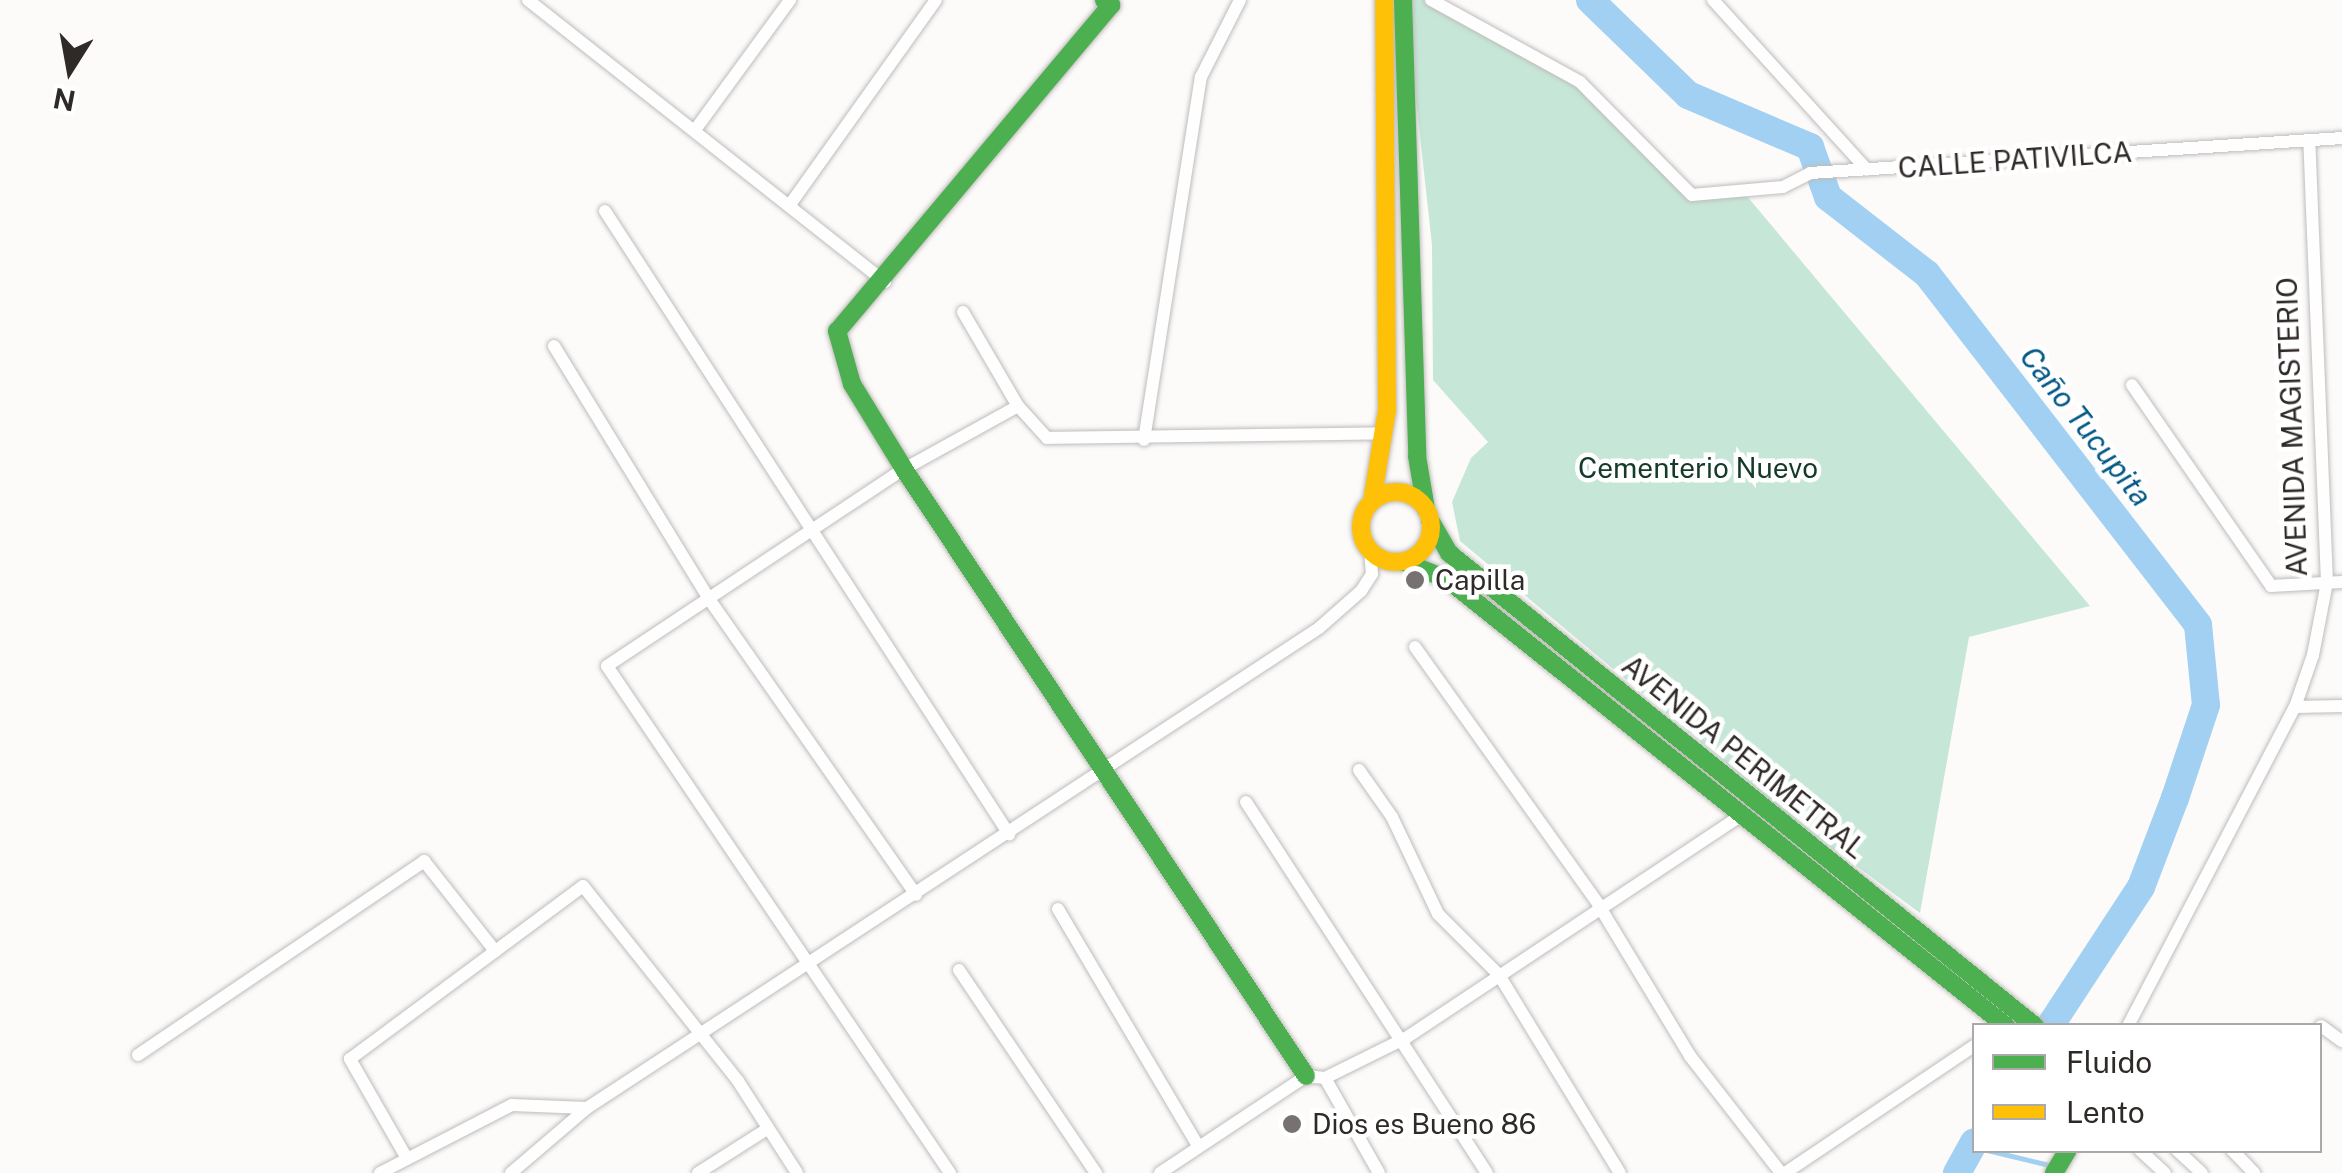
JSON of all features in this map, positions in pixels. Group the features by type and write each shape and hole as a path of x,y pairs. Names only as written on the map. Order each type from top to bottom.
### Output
{"street":[{"path":"528,0 885,282"},
{"path":"694,130 790,0"},
{"path":"789,206 936,0"},
{"path":"1104,0 1111,5 885,282 838,332 852,384 904,468 1105,771 1316,1077 1373,1171"},
{"path":"1144,440 1201,77 1240,0"},
{"name":"AVENIDA PERIMETRAL","path":"1403,0 1417,456 1428,514 1449,553 2032,1023"},
{"name":"CALLE PATIVILCA","path":"1431,0 1580,82 1692,194 1783,186 1835,172 2342,138"},
{"path":"1713,0 1866,170"},
{"path":"511,1173 586,1108 1105,771 1346,607 1372,574 1370,550 1361,528 1372,501 1385,432 1382,6"},
{"name":"AVENIDA MAGISTERIO","path":"2130,1023 2295,707 2326,582 2308,140"},
{"path":"605,211 810,534 1009,834"},
{"path":"964,312 1018,406 1047,438 1144,440 1385,432"},
{"path":"554,346 709,599 916,895"},
{"path":"2132,385 2271,586 2342,582"},
{"path":"950,1173 607,666 904,468 1018,406"},
{"path":"1370,550 1404,562 1424,549 1428,514 1405,494 1372,501"},
{"name":"AVENIDA PERIMETRAL","path":"1404,562 1447,579 2002,1023"},
{"path":"1415,647 1598,904 1690,1056 1783,1173 1972,1047"},
{"path":"2295,707 2342,706"},
{"path":"1359,770 1392,817 1438,914 1499,974 1620,1173"},
{"path":"1246,802 1406,1038 1486,1173"},
{"path":"1160,1173 1198,1146 1316,1077 1406,1038 1598,904 1742,814"},
{"path":"138,1055 424,861 495,950"},
{"path":"405,1155 350,1059 583,886 702,1036 797,1173"},
{"path":"1058,909 1198,1146"},
{"path":"958,970 1096,1173"},
{"path":"380,1173 405,1155 440,1145 512,1104 586,1108"},
{"path":"698,1173 767,1129"},
{"path":"2143,1153 2165,1173"},
{"path":"2180,1153 2202,1173"},
{"path":"2235,1153 2254,1173"}],"green space":[{"name":"Cementerio Nuevo","path":"1405,0 1431,0 1580,82 1692,194 1741,189 2090,606 1969,637 1920,913 1798,823 1460,541 1452,502 1471,458 1488,442 1433,380 1432,245"}],"waterway":[{"name":"Caño Tucupita","path":"1590,0 1688,95 1810,147 1828,197 1927,274 2198,625 2206,705 2175,798 2141,887 2052,1023"},
{"name":"Caño Tucupita","path":"1957,1173 1972,1146"},
{"path":"1999,1153 2053,1166"}],"traffic: fast":[{"path":"1104,0 1111,5 837,331 852,384 904,469 1306,1076"},
{"path":"1403,0 1417,456 1426,509"},
{"path":"1430,520 1449,553 2031,1023"},
{"path":"1404,562 1447,579 2002,1023"},
{"path":"2054,1173 2066,1153"}],"traffic: slow":[{"path":"1372,501 1387,410 1384,0"},
{"path":"1396,492 1421,502 1431,527 1421,552 1396,562 1371,552 1361,527 1371,502 1396,492"}],"place":[{"name":"Capilla","path":"1415,580"},
{"name":"Dios es Bueno 86","path":"1292,1124"}]}
